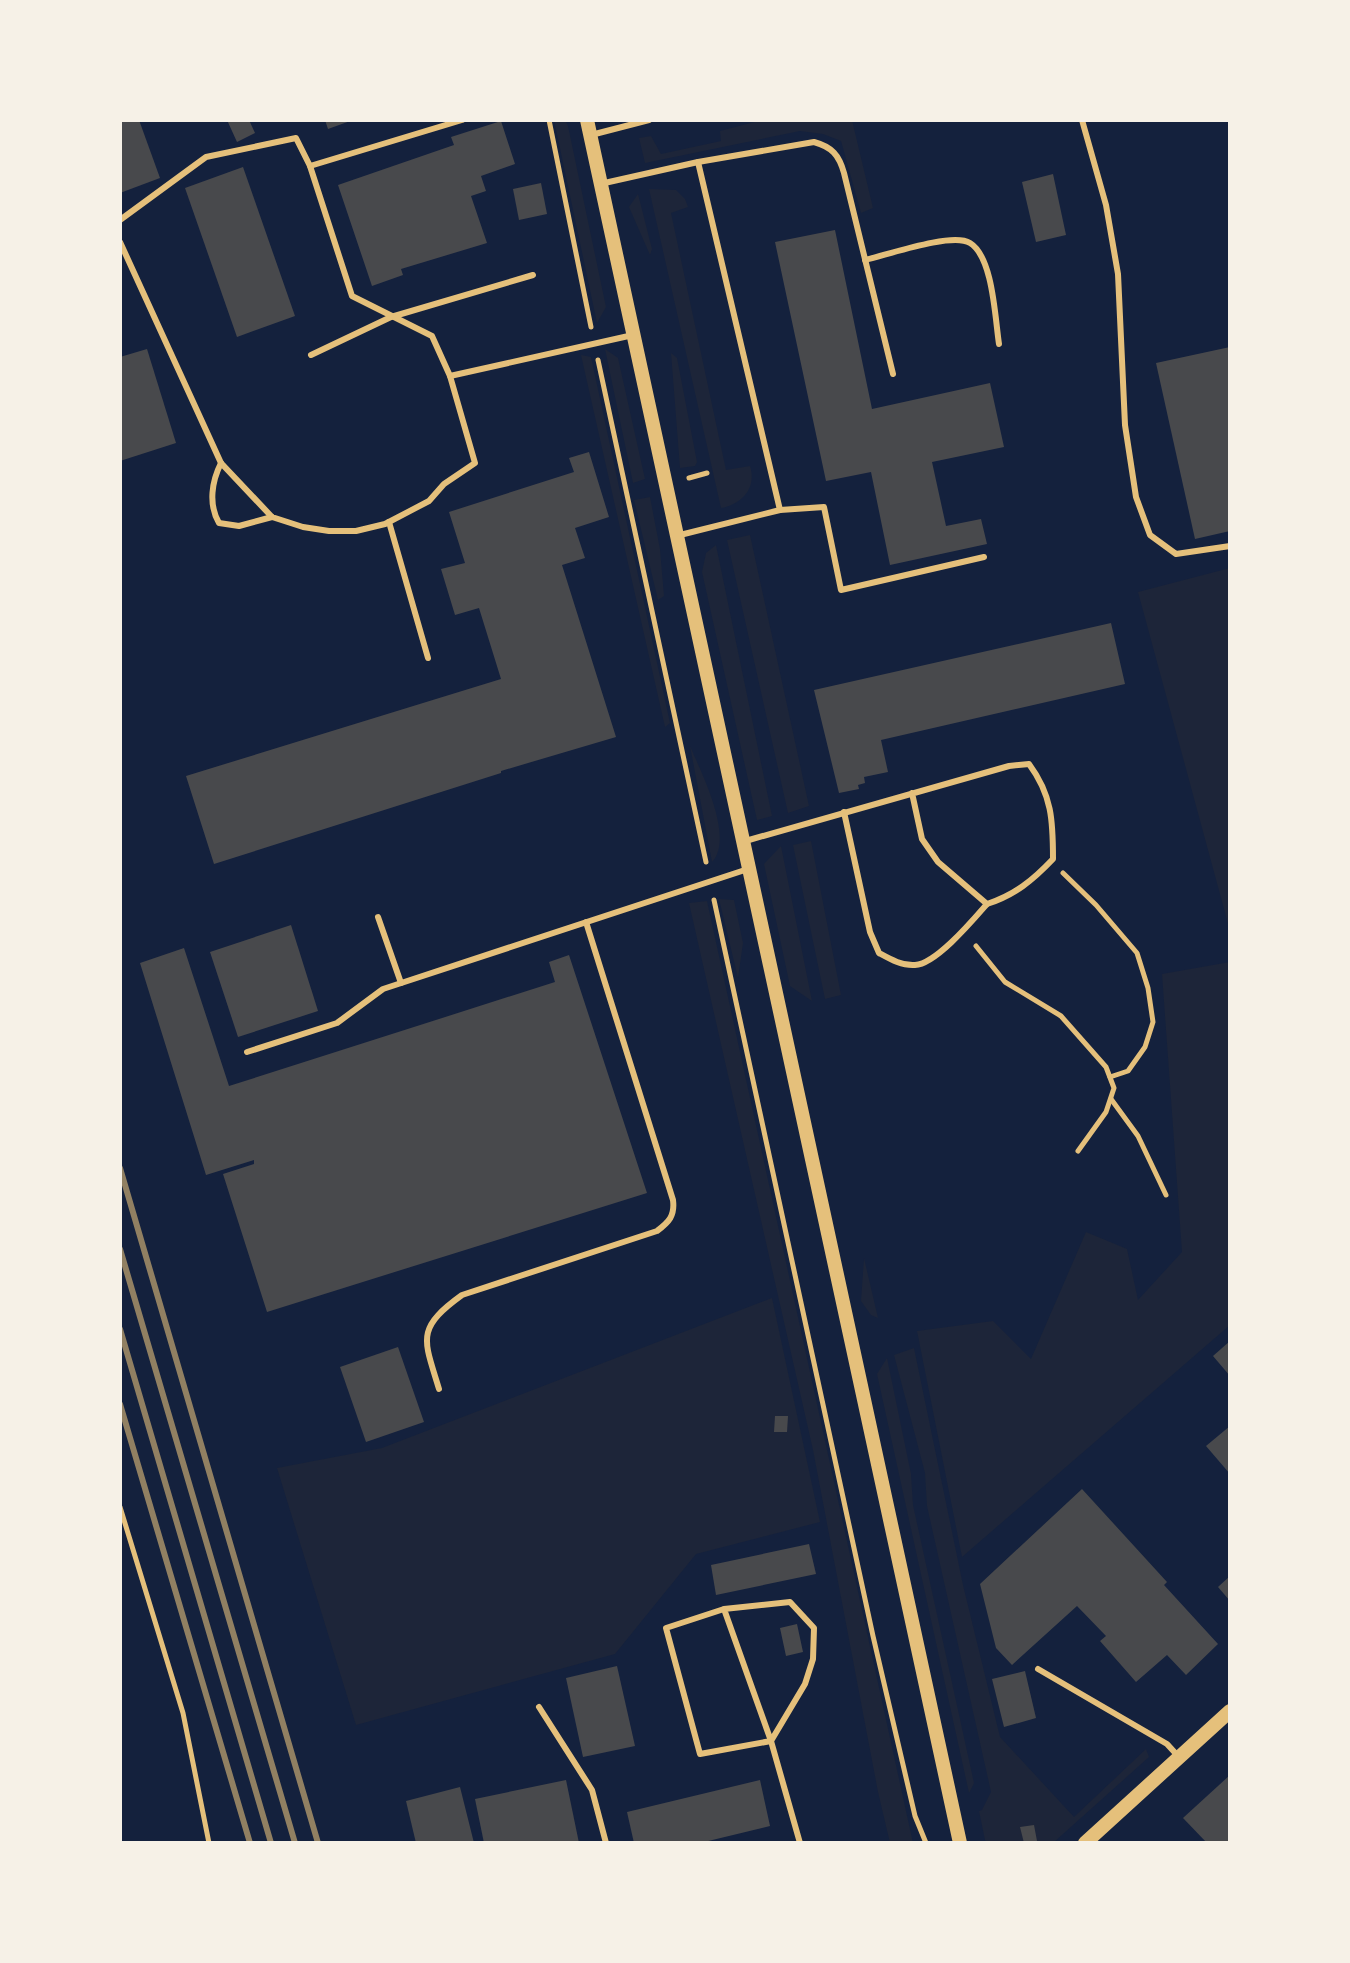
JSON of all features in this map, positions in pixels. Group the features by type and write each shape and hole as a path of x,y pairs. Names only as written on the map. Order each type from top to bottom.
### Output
{"street":[{"path":"589,127 960,1843"},
{"path":"1085,1843 1230,1711"}],"lane":[{"path":"310,166 462,120"},
{"path":"589,127 649,120"},
{"path":"1082,120 1106,205 1118,274 1125,425 1136,497 1150,535 1176,554 1230,546"},
{"path":"120,220 206,157 296,138 310,166 352,296 432,336 450,376 475,463 444,484 429,501 389,522 356,531 303,527 272,517 221,463 120,242"},
{"path":"600,184 698,162 814,142 829,146 840,160 893,374"},
{"path":"698,162 780,510"},
{"path":"865,260 933,243 954,240 969,242 982,255 991,286 999,344"},
{"path":"311,355 391,317 533,275"},
{"path":"450,376 633,335"},
{"path":"221,463 214,478 212,496 214,516 219,523 239,526 272,517"},
{"path":"676,536 780,510 824,507 841,590 984,557"},
{"path":"389,522 428,658"},
{"path":"742,842 784,832 844,812 1009,766 1029,764 1044,784 1053,826 1053,859 1035,879 1007,898 987,904 938,953 917,966 897,962 879,953 870,932 844,812"},
{"path":"912,793 922,839 938,862 987,904"},
{"path":"247,1052 337,1023 383,989 748,869"},
{"path":"378,917 401,983"},
{"path":"439,1389 425,1342 431,1323 462,1295 657,1231 674,1213 673,1200 586,922"},
{"path":"790,1602 814,1628 813,1659 805,1684 771,1741 700,1754 666,1628 724,1609 790,1602"},
{"path":"724,1609 771,1741 800,1843"},
{"path":"1038,1669 1167,1744 1178,1756"},
{"path":"539,1707 592,1790 606,1843"}],"path":[{"path":"549,120 594,343 873,1636 915,1816 926,1843"},
{"path":"1051,862 1096,905 1141,960 1153,1022 1145,1047 1128,1071 1110,1077"},
{"path":"963,930 1005,982 1061,1016 1099,1058 1110,1077 1114,1088 1106,1112 1078,1151"},
{"path":"1111,1098 1138,1136 1166,1195"},
{"path":"120,1507 183,1713 209,1843"}],"shaded area":[{"path":"554,120 565,120 568,126 606,307 597,323"},
{"path":"762,120 852,120 873,208 861,213 841,141 823,134 800,131 645,163 639,138 651,136 661,154 721,141 720,131"},
{"path":"649,189 676,190 688,207 671,213 726,470 750,466 752,474 746,494 735,503 721,508"},
{"path":"638,194 652,249 650,255 629,207"},
{"path":"605,349 618,358 645,479 633,483"},
{"path":"671,353 677,358 697,462 695,466 680,468"},
{"path":"581,355 591,357 670,723 665,727"},
{"path":"650,497 660,549 664,596 658,600 634,500"},
{"path":"750,535 809,806 788,813 727,540"},
{"path":"716,545 772,816 757,820 702,572 706,553"},
{"path":"1230,568 1230,931 1138,592"},
{"path":"690,746 718,822 718,851 712,862"},
{"path":"811,841 841,995 825,999 793,845"},
{"path":"781,846 812,1001 790,986 764,864"},
{"path":"719,899 734,900 743,943 738,978"},
{"path":"707,901 913,1843 890,1843 878,1792 813,1450 689,903"},
{"path":"1230,962 1230,1325 962,1557 917,1331 993,1321 1031,1359 1086,1232 1127,1249 1138,1300 1182,1252 1162,974"},
{"path":"864,1258 878,1318 871,1315 861,1301"},
{"path":"772,1298 820,1522 696,1554 615,1654 356,1725 277,1468 382,1448"},
{"path":"914,1348 963,1585 1000,1737 1074,1817 1146,1749 1149,1757 1053,1843 987,1843 985,1840 979,1811 991,1792 927,1506 925,1473 894,1355"},
{"path":"887,1358 911,1474 913,1505 974,1783 969,1793 877,1374"}],"building":[{"path":"120,120 139,120 160,178 120,193"},
{"path":"227,120 249,120 255,133 237,142"},
{"path":"325,120 353,120 328,129"},
{"path":"501,121 515,164 481,176 486,191 471,196 487,243 401,269 403,275 372,286 338,185 454,145 451,137"},
{"path":"243,167 295,316 237,337 185,188"},
{"path":"1053,174 1066,235 1036,242 1022,182"},
{"path":"541,183 547,214 519,220 513,189"},
{"path":"835,230 872,409 990,383 1004,447 932,462 946,526 981,519 987,544 890,565 871,472 826,481 775,242"},
{"path":"1230,347 1230,531 1195,539 1156,363"},
{"path":"147,349 176,443 120,461 120,357"},
{"path":"589,452 609,517 575,528 585,558 562,565 616,737 214,864 186,776 501,679 479,608 455,615 441,569 465,563 449,512 574,472 569,458"},
{"path":"1111,623 1125,684 881,740 888,772 864,777 865,783 858,785 859,789 839,793 814,690"},
{"path":"291,925 318,1011 238,1037 210,952"},
{"path":"184,948 229,1086 555,982 549,962 569,955 647,1193 267,1312 223,1174 254,1164 254,1160 206,1175 140,963"},
{"path":"1230,1341 1230,1376 1213,1356"},
{"path":"398,1347 424,1422 366,1442 340,1367"},
{"path":"775,1416 788,1416 787,1432 774,1432"},
{"path":"1230,1426 1230,1474 1206,1446"},
{"path":"1082,1489 1167,1582 1164,1585 1218,1644 1186,1675 1167,1655 1136,1682 1100,1641 1106,1636 1077,1606 1012,1665 996,1648 980,1584"},
{"path":"809,1544 816,1574 716,1595 711,1565"},
{"path":"1230,1576 1230,1601 1218,1587"},
{"path":"797,1624 803,1652 786,1656 780,1628"},
{"path":"617,1666 635,1746 583,1757 566,1678"},
{"path":"1025,1671 1036,1718 1004,1727 992,1679"},
{"path":"1230,1775 1230,1843 1207,1843 1183,1818"},
{"path":"566,1780 579,1843 484,1843 475,1799"},
{"path":"760,1780 770,1826 700,1843 634,1843 627,1812"},
{"path":"460,1787 474,1843 416,1843 406,1801"},
{"path":"1034,1825 1037,1841 1024,1843 1020,1827"}],"railway":[{"path":"120,1168 318,1843"},
{"path":"120,1249 295,1843"},
{"path":"120,1329 271,1843"},
{"path":"120,1404 250,1843"}]}
